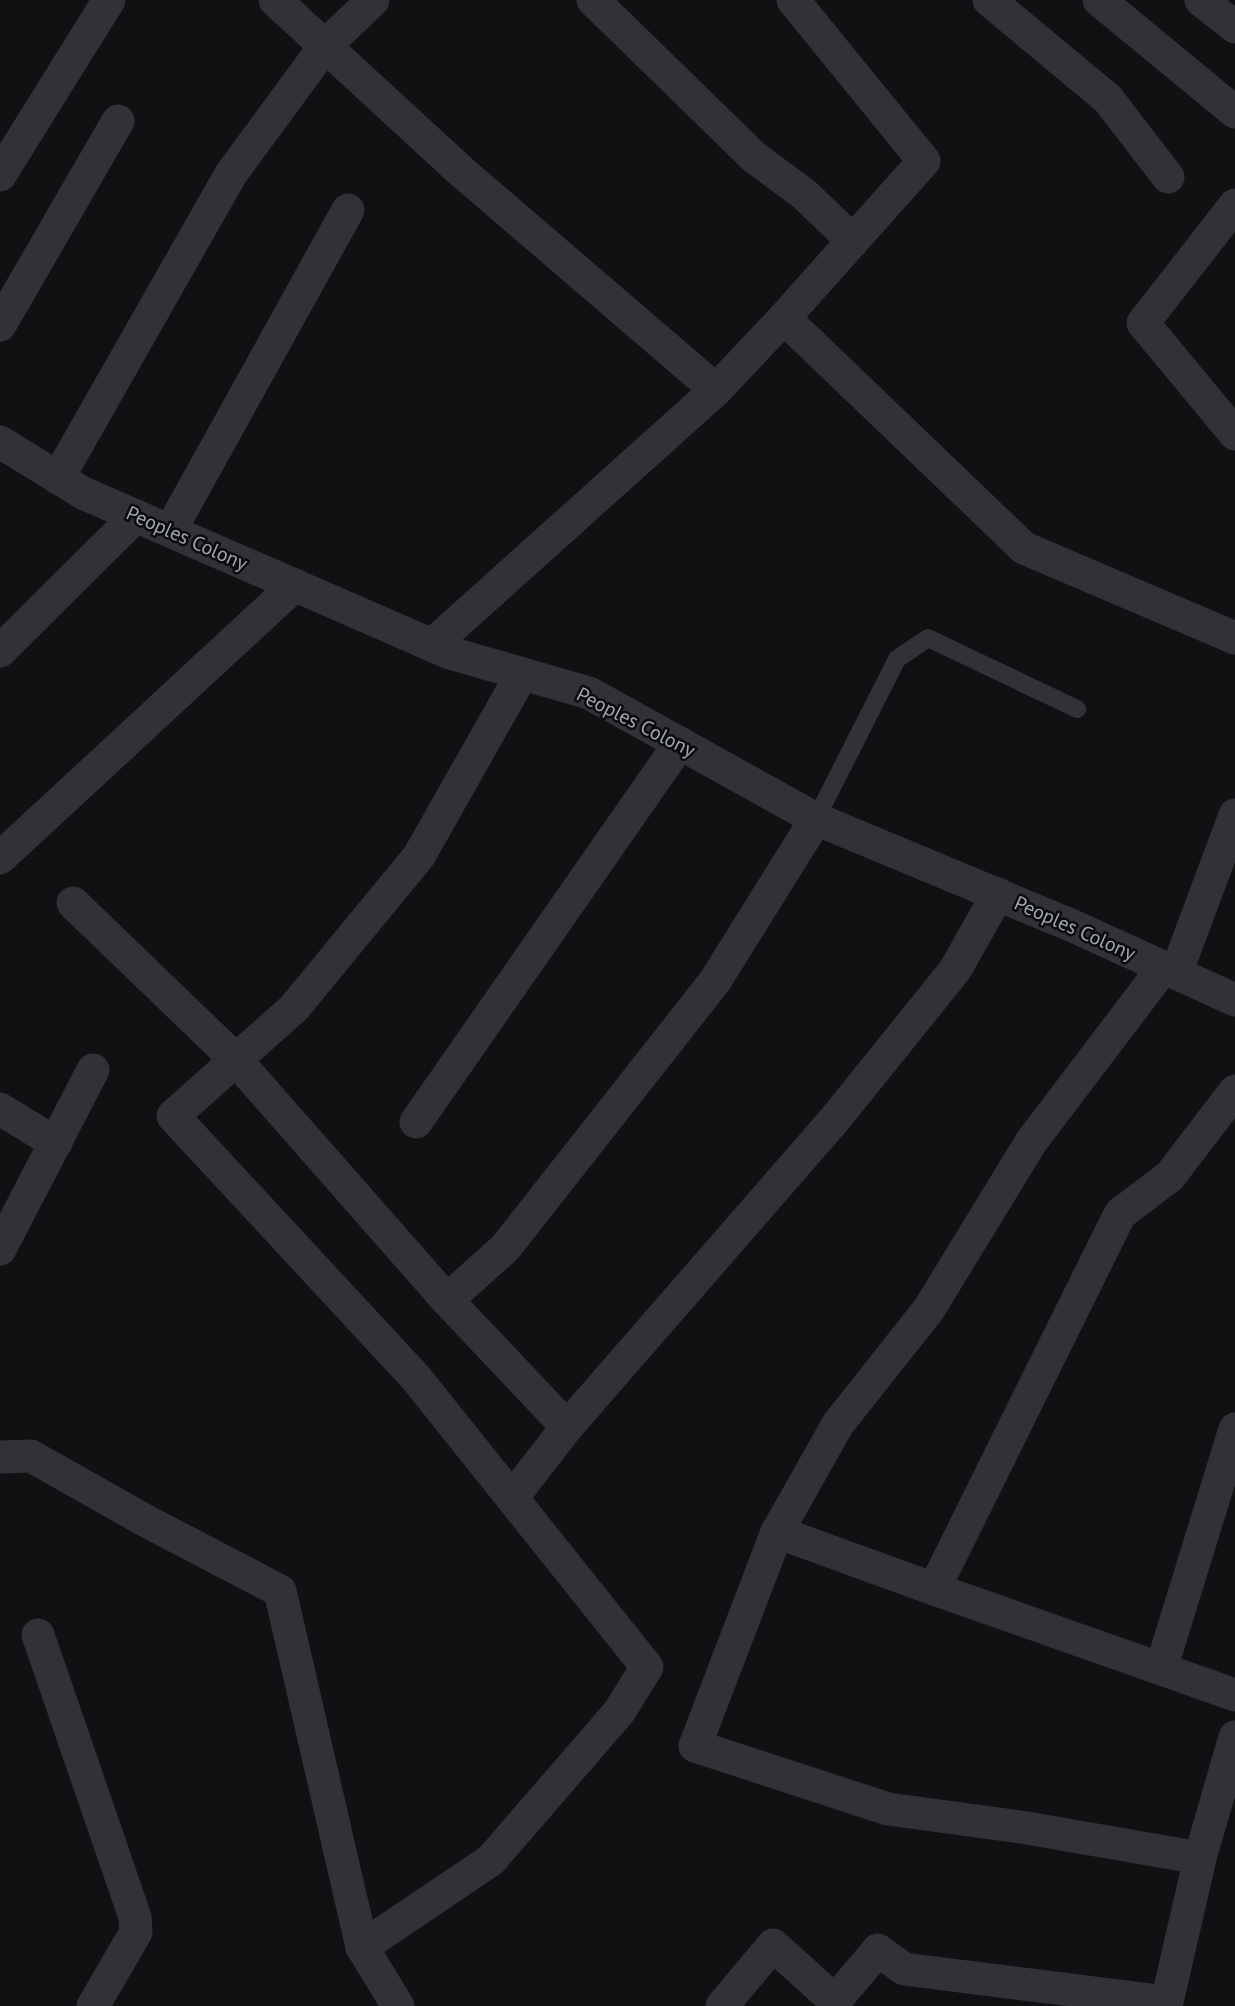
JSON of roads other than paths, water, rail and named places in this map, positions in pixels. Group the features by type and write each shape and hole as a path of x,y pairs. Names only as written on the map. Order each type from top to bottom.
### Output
{"street":[{"path":"0,175 109,0"},
{"path":"275,0 462,172 716,390"},
{"path":"58,478 231,174 325,46 373,0"},
{"path":"593,0 754,157 804,194 853,241"},
{"path":"432,645 716,390 784,318 924,161 793,0"},
{"path":"989,0 1108,99 1168,177"},
{"path":"1099,0 1235,112"},
{"path":"1201,0 1235,27"},
{"path":"0,325 118,121"},
{"path":"1235,205 1143,323 1235,434"},
{"path":"170,531 348,210"},
{"path":"784,318 1024,548 1235,638"},
{"name":"Peoples Colony","path":"0,442 83,493 432,645 589,693 816,819 998,894 1235,1000"},
{"path":"0,651 136,516"},
{"path":"0,858 296,585"},
{"path":"362,1947 491,1860 619,1712 647,1667 416,1378 173,1116 294,1008 419,856 522,674"},
{"path":"416,1122 680,744"},
{"path":"1200,1858 1021,1827 888,1809 695,1746 777,1532 838,1424 929,1309 1031,1142 1170,970 1235,815"},
{"path":"447,1300 505,1248 715,981 816,819"},
{"path":"512,1498 567,1426 835,1119 955,970 998,894"},
{"path":"73,903 236,1060 447,1300 567,1426"},
{"path":"0,1249 93,1070"},
{"path":"934,1589 1120,1214 1170,1176 1235,1090"},
{"path":"0,1109 56,1143"},
{"path":"1161,1669 1235,1429"},
{"path":"0,1457 31,1456 148,1522 280,1591 362,1947 398,2006"},
{"path":"777,1532 1235,1695"},
{"path":"38,1635 135,1917 136,1932 93,2006"},
{"path":"722,2006 772,1945 835,2001 878,1950 904,1969 1167,2004 1200,1858 1235,1737"}],"lane":[{"path":"816,819 897,658 928,638 1077,709"}]}
